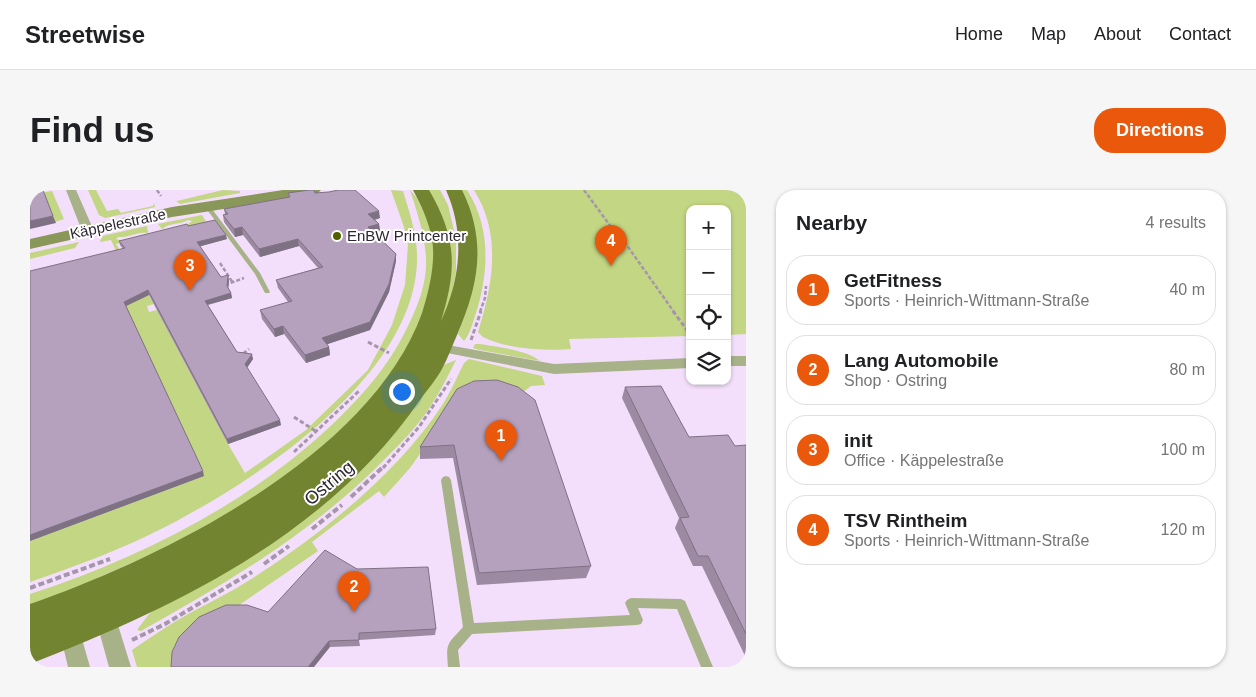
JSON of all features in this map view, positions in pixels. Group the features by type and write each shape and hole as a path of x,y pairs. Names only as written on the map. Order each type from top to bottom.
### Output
{"main road":[{"name":"Ostring","path":"102,606 196,546 243,519 292,484 347,438 400,379 429,327 439,297 443,269 442,241 421,190"},
{"name":"Ostring","path":"30,648 68,620 203,570 264,534 308,501 366,451 419,389 452,327 462,297 469,257 465,219 454,190"},
{"name":"Ostring","path":"30,619 68,620"}],"street":[{"path":"71,190 88,231"},
{"name":"Käppelestraße","path":"30,244 207,206 313,190"},
{"path":"442,348 528,366 554,369 686,363"},
{"path":"731,361 746,361"},
{"path":"102,606 120,667"},
{"path":"68,620 79,667"}],"lane":[{"path":"207,206 258,274 267,292"},
{"path":"446,480 469,629"},
{"path":"454,667 452,648 469,629 637,620 631,603 681,604 707,667"}],"path":[{"path":"157,190 161,196"},
{"path":"584,190 617,235 621,237 689,333 689,340"},
{"path":"220,263 233,283"},
{"path":"224,285 245,277"},
{"path":"368,342 389,353"},
{"path":"241,357 249,349"},
{"path":"384,359 392,349"},
{"path":"290,456 365,384"},
{"path":"294,417 317,432"},
{"path":"30,588 111,558"}],"green space":[{"path":"88,190 96,190 107,211 118,209 121,213 153,206 154,203 155,207 105,218 99,215"},
{"path":"223,190 240,191 240,193 180,204 174,199 177,201"},
{"path":"391,190 403,191 415,235 417,262 409,304 389,345 360,384 325,420 285,452 204,506 116,550 30,582 30,541 204,476 114,281 128,277 111,240 100,242 102,236 147,226 148,233 118,237 116,239 125,242 116,244 154,304 147,306 149,312 157,310 245,473 306,430 368,370 392,325 405,285 408,245"},
{"path":"410,190 417,198 432,230 435,253 434,282 408,350 371,401 307,461 211,528 30,608 30,594 73,579 156,544 236,499 273,474 309,446 360,396 385,366 399,344 416,309 424,284 426,267 425,248"},
{"path":"427,190 440,190 448,205 456,239 456,272 449,310 411,383 306,483 444,305"},
{"path":"460,190 467,190 475,204 484,234 485,250 485,266 480,297 471,328 464,341 458,334 467,309"},
{"path":"474,190 746,190 746,334 731,335 731,205 686,205 686,336 569,339 571,349 550,350 514,347 483,337 478,332 491,278 492,242 489,224"},
{"path":"52,191 64,219 52,223 41,193"},
{"path":"202,215 207,223 189,227 187,225 192,221 188,220 162,229 158,224"},
{"path":"79,242 75,248 30,259 30,253"},
{"path":"475,344 495,346 528,354 540,361 480,350 473,348"},
{"path":"469,359 542,376 545,385 531,386 514,399 456,402 410,468 384,497 379,491 312,542 318,551 229,612 174,667 137,667 132,650 175,622 232,591 282,559 334,520 382,477 425,429 446,399 464,363"},
{"path":"456,360 434,400 416,426 383,461 328,511 237,575 141,631 137,630 149,614 158,607 380,448 404,421 441,366"}],"building":[{"path":"30,190 43,190 53,216 30,221"},
{"path":"314,190 315,193 355,190 379,211 368,214 379,224 368,227 396,254 389,284 370,322 322,338 329,347 305,355 283,326 274,329 260,310 292,301 276,280 323,267 298,239 259,249 242,227 234,229 223,215 228,214 224,209 290,197 288,193"},
{"path":"215,220 226,235 197,242 221,277 228,275 227,286 231,293 205,301 237,352 252,354 245,364 280,420 227,439 148,290 124,302 203,471 30,535 30,271 125,248 119,241 187,224 188,226"},
{"path":"497,380 518,387 535,400 591,566 479,573 454,445 420,447 457,389 474,381"},
{"path":"661,386 689,437 728,435 735,446 746,445 746,634 708,556 698,556 680,518 689,517 625,387"},
{"path":"325,550 357,569 428,567 436,629 359,633 359,640 329,641 308,667 171,667 172,652 179,637 199,617 226,605 247,605 268,612"}],"place":[{"name":"EnBW Printcenter","path":"337,236"},
{"name":"TSV Rintheim","path":"611,266"},
{"name":"init","path":"190,291"},
{"name":"GetFitness","path":"501,461"},
{"name":"Lang Automobile","path":"354,612"}]}
